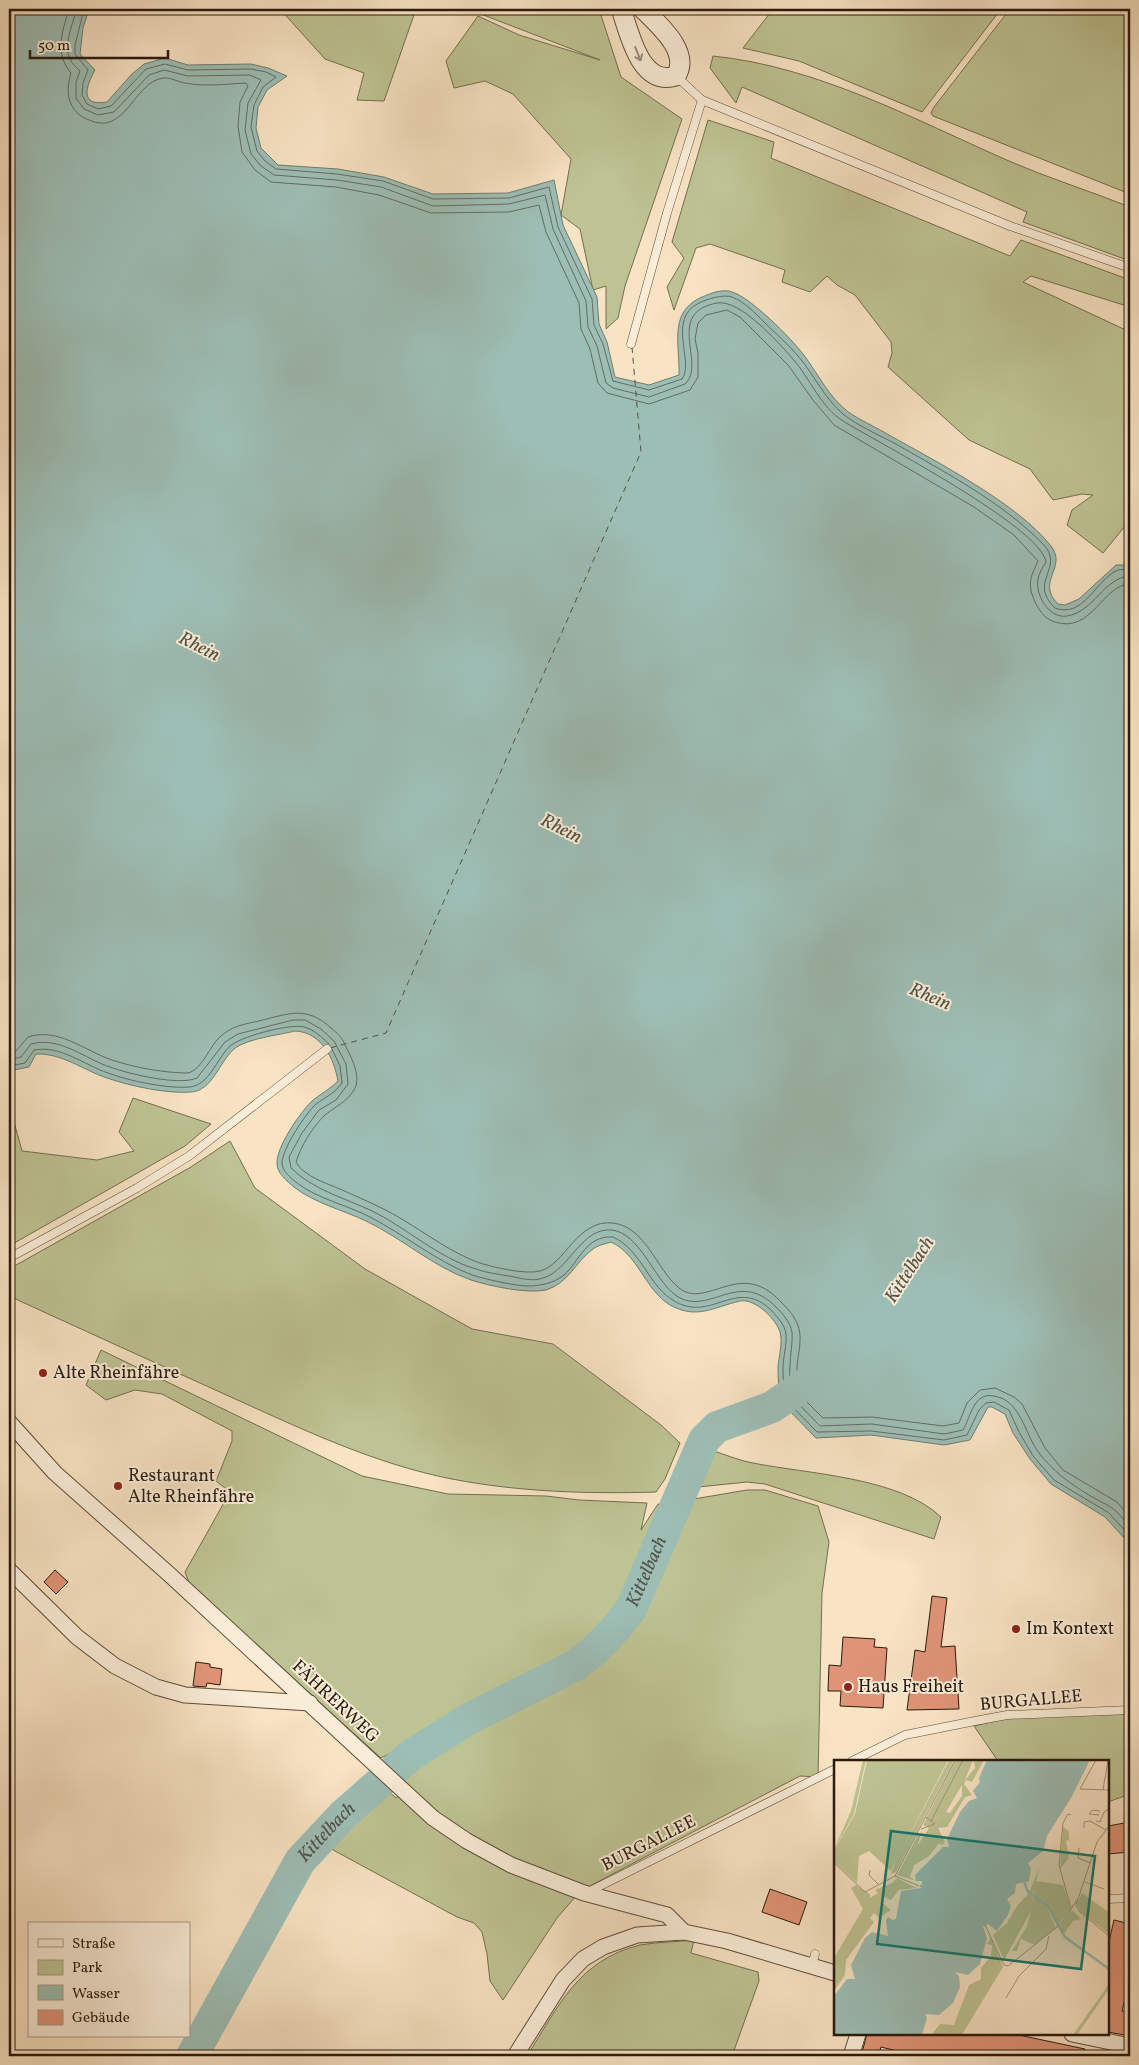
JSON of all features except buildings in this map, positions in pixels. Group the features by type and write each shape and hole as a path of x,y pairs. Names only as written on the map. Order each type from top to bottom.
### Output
{"street":[{"path":"621,9 642,63 656,77 667,78 676,76 680,69 680,58 662,28 643,9"},
{"name":"FÄHRERWEG","path":"9,1422 55,1473 310,1703 433,1818 467,1842 511,1866 584,1894 667,1915 684,1932"},
{"path":"9,1570 77,1638 115,1666 156,1687 185,1695 310,1703"},
{"path":"515,2056 563,1980 583,1959 603,1947 636,1936 684,1932 814,1960 834,1972"},
{"path":"851,2056 858,2035"},
{"path":"1077,2035 1130,2046"}],"lane":[{"path":"676,76 702,100 1010,226 1130,268"},
{"path":"631,344 667,213 702,100"},
{"path":"9,1258 136,1188 189,1156 327,1049"},
{"name":"BURGALLEE","path":"854,1760 905,1736 983,1719 1016,1714 1130,1710"},
{"name":"BURGALLEE","path":"584,1894 834,1769"},
{"path":"1109,1899 1130,1898"}],"green space":[{"path":"280,9 416,9 384,101 357,100 364,73 325,59"},
{"path":"468,9 599,9 621,77 682,119 625,286 618,318 606,329 606,286 593,290 580,229 561,215 571,159 513,94 485,81 454,88 446,61 478,16 519,35 600,60"},
{"path":"773,9 1001,9 922,112 799,61 743,48"},
{"path":"1010,9 1130,9 1130,194 933,116 931,113"},
{"path":"713,56 752,62 828,83 901,112 1009,161 1130,207 1130,261 1023,222 1027,212 742,87 736,103 710,68"},
{"path":"708,120 774,142 771,158 1010,256 1021,240 1130,280 1130,307 1031,276 1023,282 1130,332 1130,520 1103,553 1067,525 1072,510 1093,495 1082,494 1053,500 1030,469 969,440 888,367 892,353 891,342 855,295 837,285 827,276 810,292 782,282 785,270 710,244 696,248 674,310 667,287 684,258 672,242"},
{"path":"133,1098 211,1124 185,1146 9,1246 9,1117 13,1118 22,1151 97,1160 134,1151 119,1132"},
{"path":"230,1141 255,1188 365,1269 472,1329 553,1344 661,1425 680,1443 665,1479 656,1492 605,1493 503,1487 452,1479 395,1465 340,1445 286,1422 9,1296 9,1269 191,1167"},
{"path":"101,1350 362,1476 448,1494 546,1496 579,1500 647,1503 641,1530 658,1504 669,1505 644,1568 626,1605 609,1628 595,1641 572,1660 381,1758 190,1585 185,1572 230,1492 216,1481 232,1441 232,1431 162,1394 135,1390 106,1400 86,1385"},
{"path":"705,1448 747,1462 852,1479 902,1493 923,1504 941,1517 934,1539 765,1484 747,1482 688,1488"},
{"path":"747,1490 765,1490 818,1506 829,1542 822,1593 818,1777 800,1776 586,1888 512,1860 436,1814 392,1774 412,1759 574,1671 598,1654 619,1634 638,1607 655,1571 682,1501"},
{"path":"1130,1713 1130,1794 1109,1802 1109,1760 997,1760 974,1726 1008,1718"},
{"path":"385,1788 396,1798 399,1795 576,1896 557,1918 503,2000 490,1981 482,1932 474,1923 457,1917 322,1844 348,1816"},
{"path":"694,1940 691,1953 758,1972 759,1981 732,2056 527,2056 560,2003 585,1974 601,1962 619,1952 640,1945"}],"water":[{"name":"Rhein","path":"9,9 89,9 83,28 80,54 95,70 87,88 87,94 92,101 98,103 107,102 132,74 144,64 165,58 188,65 251,64 268,68 287,76 267,90 258,107 256,128 261,148 278,165 338,169 384,177 433,194 508,193 554,180 563,225 597,297 599,324 607,342 615,377 649,385 679,375 678,328 686,309 694,301 710,294 723,291 732,292 740,295 759,310 789,338 803,354 834,398 847,411 976,485 1037,530 1051,546 1055,554 1055,568 1050,581 1050,588 1052,596 1058,604 1065,605 1079,599 1116,565 1130,565 1130,1541 1126,1540 1105,1517 1051,1484 1030,1459 1013,1433 1005,1414 992,1407 988,1407 970,1440 944,1445 871,1435 816,1438 780,1401 778,1367 781,1336 778,1327 764,1310 746,1301 697,1312 689,1312 670,1305 654,1291 628,1255 611,1242 593,1249 554,1287 538,1291 508,1289 471,1280 444,1268 379,1228 302,1193 281,1174 277,1167 280,1149 306,1107 338,1081 333,1064 325,1048 319,1041 304,1032 295,1031 271,1036 238,1046 228,1055 210,1082 204,1087 191,1092 160,1091 126,1084 98,1075 64,1059 46,1054 36,1054 29,1067 9,1071"}],"waterway":[{"name":"Kittelbach","path":"192,2056 300,1861 343,1815 411,1755 472,1717 576,1665 596,1649 631,1609 704,1440 717,1427 772,1407 816,1377"}],"ferry route":[{"path":"330,1048 386,1033 641,452 632,347"}],"place":[{"name":"Alte Rheinfähre","path":"43,1373"},
{"name":"Restaurant Alte Rheinfähre","path":"118,1486"},
{"name":"Im Kontext","path":"1016,1629"},
{"name":"Haus Freiheit","path":"848,1687"}]}
